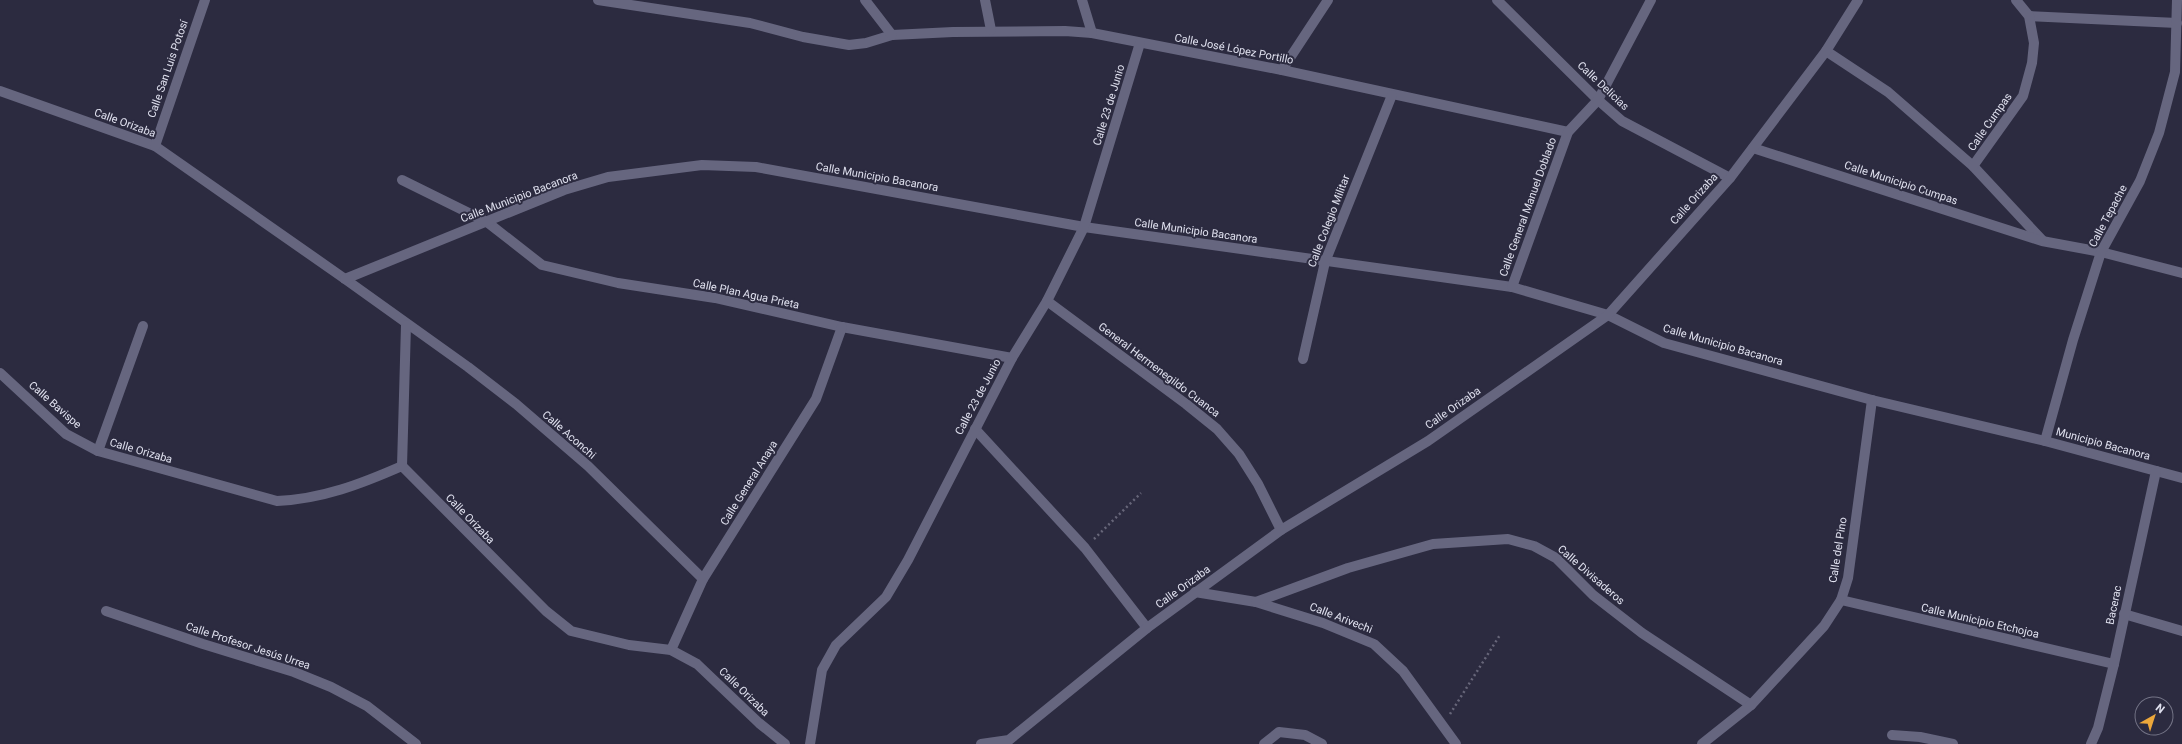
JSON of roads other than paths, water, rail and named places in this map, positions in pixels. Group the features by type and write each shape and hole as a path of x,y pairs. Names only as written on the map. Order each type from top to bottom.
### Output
{"street":[{"name":"Calle San Luis Potosí","path":"155,146 205,0"},
{"path":"598,0 750,23 804,37 849,45 866,44 892,35 865,0"},
{"path":"985,0 991,30"},
{"path":"1082,0 1092,33"},
{"path":"1282,70 1328,0"},
{"name":"Calle Delicias","path":"1497,0 1598,100 1622,121 1730,178"},
{"name":"Calle General Manuel Doblado","path":"1512,287 1568,132 1598,100 1651,0"},
{"name":"Calle Orizaba","path":"981,744 1013,742 1146,628 1281,530 1428,441 1608,314 1730,178 1826,51 1858,0"},
{"name":"Calle Cumpas","path":"1973,166 2023,96 2032,64 2034,43 2029,16 2016,0"},
{"name":"Calle Tepache","path":"2044,441 2073,340 2101,252 2140,181 2159,133 2175,72 2177,0"},
{"path":"2029,16 2177,23"},
{"name":"Calle José López Portillo","path":"892,35 991,30 1065,30 1092,33 1282,70 1568,132"},
{"name":"Calle 23 de Junio","path":"810,744 822,670 836,645 886,597 932,514 1012,358 1047,301 1084,226 1140,43"},
{"path":"1826,51 1888,92 1973,166 2042,241"},
{"path":"2175,72 2182,82"},
{"name":"Calle Orizaba","path":"0,91 155,146 345,279 406,324"},
{"name":"Calle Colegio Militar","path":"1303,359 1325,262 1392,95"},
{"name":"Calle Municipio Cumpas","path":"1753,148 2042,241 2101,252 2182,273"},
{"name":"Calle Municipio Bacanora","path":"345,279 564,190 608,177 702,165 756,167 1084,226 1325,262 1512,287 1608,314 1664,342 1872,400 2044,441"},
{"name":"Calle Plan Agua Prieta","path":"402,180 488,222 542,265 618,283 714,298 842,327 1012,358"},
{"name":"General Hermenegildo Cuanca","path":"1047,301 1186,404 1217,430 1239,454 1258,484 1281,530"},
{"path":"402,466 406,324"},
{"name":"Calle Aconchi","path":"406,324 474,372 576,456 653,528 703,579"},
{"path":"98,451 143,326"},
{"name":"Calle General Anaya","path":"672,650 703,579 816,399 842,327"},
{"name":"Calle Bavispe","path":"0,373 66,434 98,451"},
{"name":"Calle del Pino","path":"1702,744 1751,704 1824,626 1841,600 1848,578 1872,400"},
{"path":"975,429 1086,548 1146,628"},
{"name":"Municipio Bacanora","path":"2044,441 2156,471"},
{"name":"Calle Orizaba","path":"98,451 277,500 300,500 332,494 402,466 546,611 571,631 628,646 672,650 697,664 759,723 785,744"},
{"path":"2156,471 2182,478"},
{"name":"Bacerac","path":"2091,744 2098,728 2114,664 2156,471"},
{"name":"Calle Divisaderos","path":"1256,602 1348,568 1433,544 1508,539 1534,546 1556,558 1593,595 1642,633 1751,704"},
{"name":"Calle Arivechi","path":"1195,592 1256,602 1323,623 1374,644 1403,670 1456,744"},
{"name":"Calle Municipio Etchojoa","path":"1841,600 2114,664"},
{"name":"Calle Profesor Jesús Urrea","path":"106,611 203,644 294,672 325,685 366,706 416,744"},
{"path":"2124,614 2182,631"},
{"path":"1264,744 1279,732 1306,735 1322,744"},
{"path":"1892,735 1920,736 1953,744"}]}
